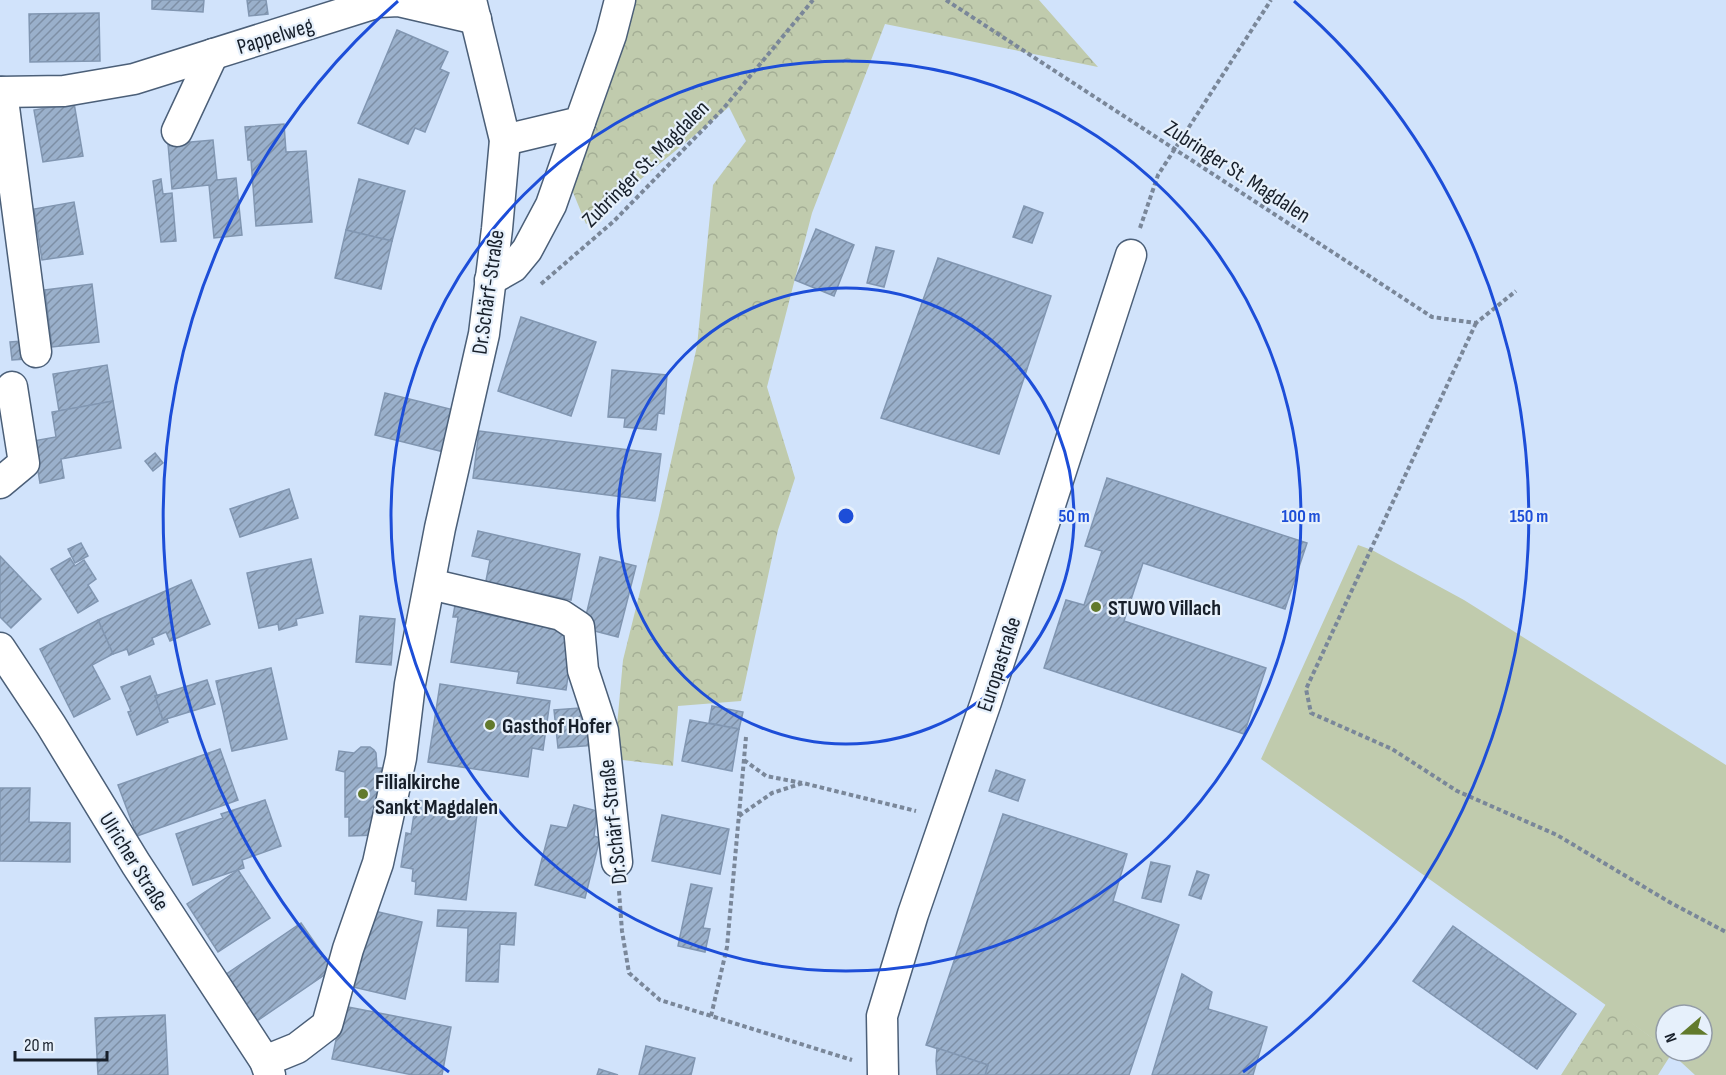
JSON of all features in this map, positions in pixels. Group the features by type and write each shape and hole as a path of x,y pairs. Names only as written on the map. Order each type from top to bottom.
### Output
{"street":[{"path":"490,280 513,267 527,250 551,205 611,35 620,0"},
{"name":"Pappelweg","path":"36,352 1,92 64,91 123,81 379,2 389,1 473,10"},
{"name":"Dr.Schärf-Straße","path":"267,1068 327,1025 348,949 378,863 401,758 410,684 440,528 483,334 497,229 504,140 473,10"},
{"name":"Pappelweg","path":"177,131 213,54"},
{"path":"504,140 580,122"},
{"name":"Europastraße","path":"882,1072 882,1016 913,914 1131,255"},
{"path":"0,483 24,463 12,387"},
{"name":"Dr.Schärf-Straße","path":"430,584 561,615 579,627 583,670 603,731 617,862"},
{"name":"Ulricher Straße","path":"0,648 267,1068"}],"path":[{"name":"Zubringer St. Magdalen","path":"536,289 614,221 723,109 813,0"},
{"name":"Zubringer St. Magdalen","path":"946,0 1432,316 1476,323"},
{"path":"1131,255 1158,175 1271,0"},
{"path":"1516,291 1476,323 1306,689 1311,713 1392,749 1457,791 1557,835 1671,903 1726,932"},
{"path":"711,1016 727,947 746,737"},
{"path":"744,760 766,776 946,818"},
{"path":"739,816 772,793 803,783"},
{"name":"Dr.Schärf-Straße","path":"617,862 622,931 629,973 660,1000 784,1037 882,1072"}],"green space":[{"path":"634,0 1039,0 1098,67 885,24 812,213 767,387 795,478 778,530 741,701 678,706 673,766 614,759 623,660 697,346 713,185 746,141 729,107 586,224 570,185"},
{"path":"1358,545 1372,550 1464,600 1726,765 1726,1075 1695,1075 1682,1063 1714,1063 1714,1003 1654,1003 1654,1039 1261,759"},
{"path":"1606,1004 1654,1039 1654,1063 1666,1063 1658,1075 1561,1075"}],"building":[{"path":"152,0 204,0 203,12 152,9"},
{"path":"247,0 266,0 268,14 249,16"},
{"path":"99,13 100,61 30,62 29,14"},
{"path":"397,30 448,52 440,69 449,73 425,132 415,128 408,144 358,123"},
{"path":"74,103 83,156 43,162 34,110"},
{"path":"284,124 286,152 306,151 312,222 256,226 251,160 248,160 245,127"},
{"path":"213,140 217,180 236,178 242,235 214,238 209,185 172,189 168,144"},
{"path":"161,179 163,194 172,193 176,241 161,242 153,181"},
{"path":"359,179 405,191 392,241 346,230"},
{"path":"74,202 83,254 42,260 34,209"},
{"path":"1024,206 1043,213 1032,243 1013,237"},
{"path":"816,229 854,245 834,296 795,280"},
{"path":"346,230 392,241 381,289 335,278"},
{"path":"876,247 894,251 884,287 867,283"},
{"path":"938,258 1051,296 999,454 881,418"},
{"path":"92,284 99,342 52,347 45,290"},
{"path":"521,317 596,342 571,416 498,391"},
{"path":"23,341 26,359 12,360 10,342"},
{"path":"107,365 113,401 59,411 53,374"},
{"path":"612,370 667,375 664,414 658,413 656,430 624,427 625,418 608,417"},
{"path":"385,393 458,411 448,453 375,435"},
{"path":"113,401 121,448 61,459 64,478 40,483 33,441 56,437 52,412"},
{"path":"479,431 661,454 655,501 473,478"},
{"path":"155,453 163,463 153,471 145,461"},
{"name":"STUWO Villach","path":"1107,478 1307,543 1285,609 1143,563 1124,621 1266,668 1244,734 1044,668 1066,600 1084,605 1102,551 1085,546"},
{"path":"289,489 298,518 240,537 230,509"},
{"path":"478,531 580,554 571,600 510,587 509,591 485,586 490,560 472,556"},
{"path":"81,543 88,556 75,563 68,549"},
{"path":"0,556 41,599 11,628 0,617"},
{"path":"600,557 636,566 618,637 583,628"},
{"path":"70,558 75,566 84,560 96,579 88,585 98,601 78,613 51,569"},
{"path":"311,559 323,613 296,619 297,625 279,630 278,624 259,628 247,573"},
{"path":"191,580 210,624 170,641 166,632 152,638 154,644 129,655 127,649 113,654 98,620"},
{"path":"456,599 478,602 476,613 575,629 566,690 517,683 519,672 451,662 458,617 453,617"},
{"path":"360,616 395,619 391,665 356,662"},
{"path":"98,620 113,654 92,665 110,699 74,717 40,649"},
{"path":"271,668 287,739 232,751 216,681"},
{"path":"150,676 163,720 167,719 168,722 137,735 128,712 131,711 121,687"},
{"path":"207,680 215,704 163,720 155,696"},
{"name":"Gasthof Hofer","path":"440,684 550,701 543,750 532,748 528,777 428,762"},
{"path":"712,706 743,712 739,729 709,723"},
{"path":"593,707 596,745 558,748 554,710"},
{"path":"690,720 739,729 732,771 682,761"},
{"name":"Filialkirche Sankt Magdalen","path":"361,747 370,747 374,750 377,768 382,768 381,818 378,835 349,836 349,817 345,817 345,772 336,770 339,751 354,753"},
{"path":"220,749 238,800 137,836 118,785"},
{"path":"996,770 1025,780 1018,801 989,791"},
{"path":"0,788 30,788 29,822 70,823 70,862 0,861"},
{"path":"265,800 281,846 242,860 244,868 193,885 176,834 223,818 221,814"},
{"path":"416,800 458,805 457,811 477,814 466,900 415,894 416,882 412,881 413,869 401,867 406,833 411,834"},
{"path":"574,805 597,811 594,836 600,838 585,898 535,885 551,825 567,828"},
{"path":"1003,814 1127,854 1113,901 1179,925 1129,1075 985,1075 988,1065 926,1045"},
{"path":"662,815 729,829 720,874 652,861"},
{"path":"1151,862 1170,866 1161,902 1142,898"},
{"path":"238,870 270,918 218,952 187,904"},
{"path":"1197,871 1209,875 1201,899 1189,895"},
{"path":"691,884 712,888 703,928 710,929 705,952 678,946"},
{"path":"370,910 422,922 405,999 353,987"},
{"path":"438,910 516,913 514,945 500,944 498,982 466,981 468,928 437,926"},
{"path":"301,923 333,969 257,1021 225,975"},
{"path":"1453,926 1576,1014 1537,1069 1413,981"},
{"path":"1182,974 1212,992 1208,1009 1267,1027 1253,1075 1152,1075"},
{"path":"343,1006 451,1027 442,1075 413,1075 332,1059"},
{"path":"165,1015 168,1075 98,1075 95,1018"},
{"path":"646,1046 695,1058 691,1075 639,1075"},
{"path":"937,1048 988,1065 985,1075 937,1075"},
{"path":"599,1069 618,1075 597,1075"}],"place":[{"name":"STUWO Villach","path":"1096,607"},
{"name":"Gasthof Hofer","path":"490,725"},
{"name":"Filialkirche Sankt Magdalen","path":"363,794"}]}
